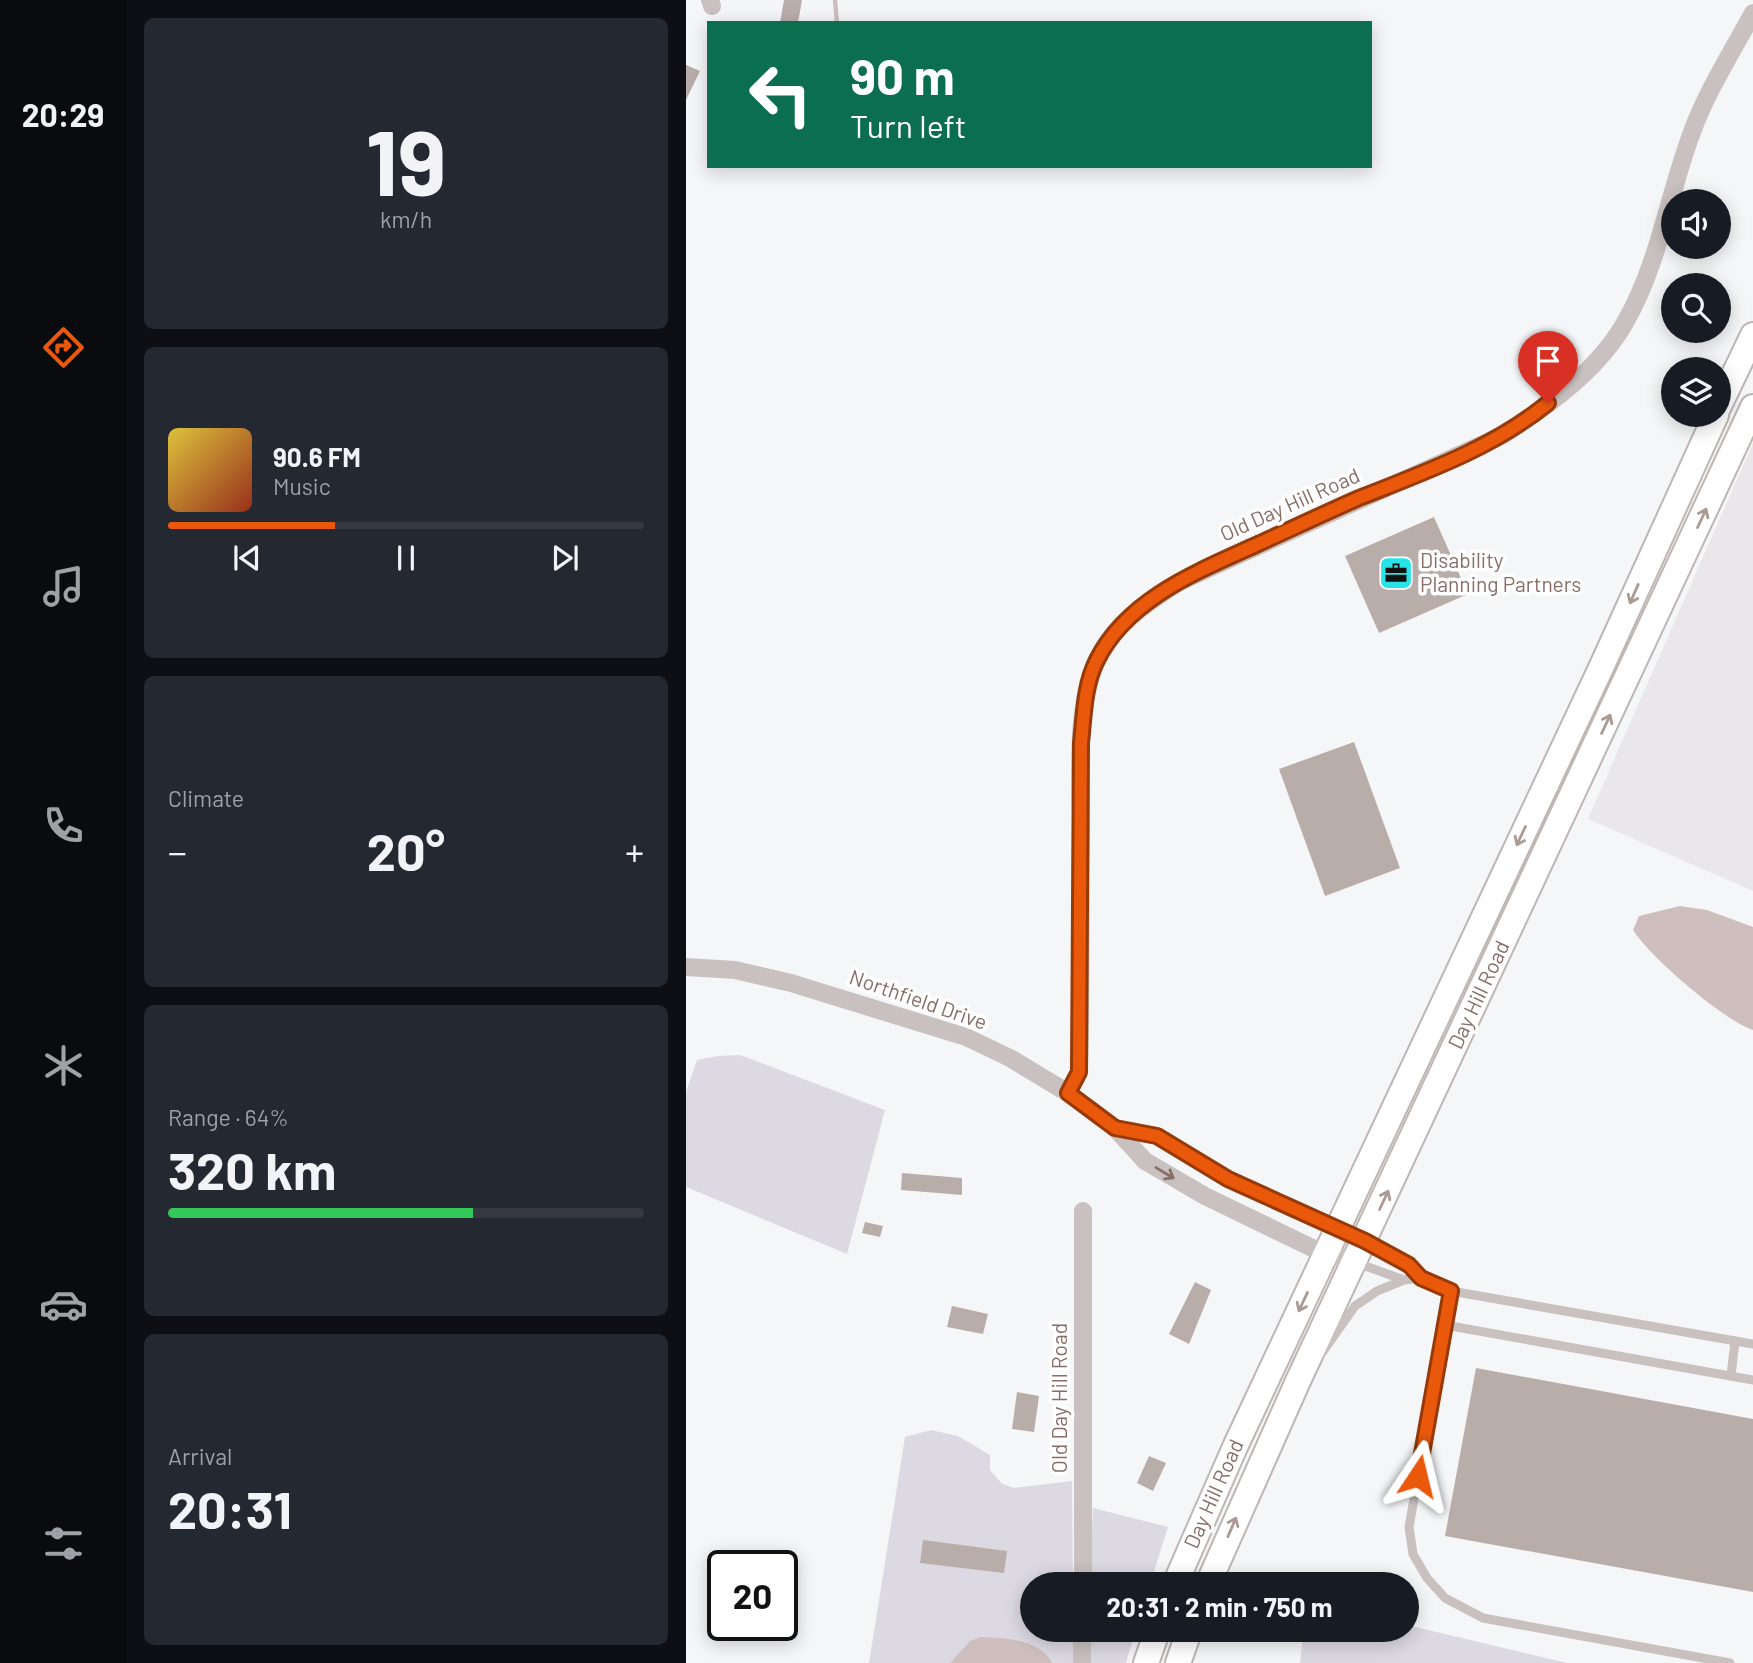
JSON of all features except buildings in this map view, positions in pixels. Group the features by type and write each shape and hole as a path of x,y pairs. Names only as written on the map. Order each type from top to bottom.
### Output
{"main road":[{"path":"1731,381 1753,335"},
{"name":"Day Hill Road","path":"1213,1572 1298,1381 1753,407"},
{"name":"Day Hill Road","path":"1180,1572 1326,1252 1710,427"},
{"path":"1662,532 1688,547"},
{"path":"1550,774 1577,786"},
{"path":"1146,1663 1153,1642"},
{"path":"1178,1663 1185,1642"}],"street":[{"name":"Old Day Hill Road","path":"1068,1093 1079,1072 1083,723 1089,684 1096,661 1109,640 1124,622 1144,605 1179,582 1503,435 1535,414 1578,378 1627,321 1651,261 1692,132 1753,13"},
{"name":"Northfield Drive","path":"686,967 757,975 944,1029 1010,1058 1068,1093 1115,1128 1145,1161 1205,1196 1326,1252 1360,1252"},
{"name":"Northfield Drive","path":"1115,1128 1157,1136 1228,1179 1338,1228 1360,1252"},
{"name":"Old Day Hill Road","path":"1083,1211 1083,1572"},
{"path":"1082,1642 1082,1663"}],"lane":[{"path":"1360,1252 1409,1265 1421,1278 1451,1291 1753,1343"},
{"path":"1360,1252 1404,1280"},
{"path":"1298,1381 1355,1307 1377,1291 1404,1280 1421,1278"},
{"path":"1451,1291 1409,1527 1413,1554 1427,1578 1445,1598 1483,1618 1730,1663"},
{"path":"1445,1325 1753,1380"},
{"path":"1731,1376 1735,1341"}],"shaded area":[{"path":"1753,443 1753,891 1588,819"},
{"path":"1680,906 1707,910 1753,927 1753,1030 1724,1014 1688,986 1655,956 1633,930 1639,916"},
{"path":"740,1055 885,1110 847,1254 686,1187 686,1092 697,1060"},
{"path":"931,1430 958,1436 990,1455 990,1470 1002,1484 1014,1488 1072,1481 1073,1572 1020,1572 1020,1642 1074,1642 1074,1663 869,1663 905,1437"},
{"path":"1093,1508 1168,1527 1154,1572 1090,1572"},
{"path":"1419,1628 1567,1663 1300,1663 1302,1642 1419,1642"},
{"path":"981,1637 1020,1641 1039,1649 1052,1663 950,1663 970,1641"},
{"path":"1089,1642 1132,1642 1126,1663 1088,1663"}],"waterway":[{"path":"835,0 837,21"}],"place":[{"name":"Disability Planning Partners","path":"1396,573"}],"route":[{"path":"1418,1476 1451,1291 1421,1278 1409,1265 1365,1241 1228,1179 1157,1136 1115,1128 1068,1093 1079,1072 1081,743 1084,714 1096,661 1124,622 1144,605 1204,568 1465,454 1503,435 1548,403"}]}
